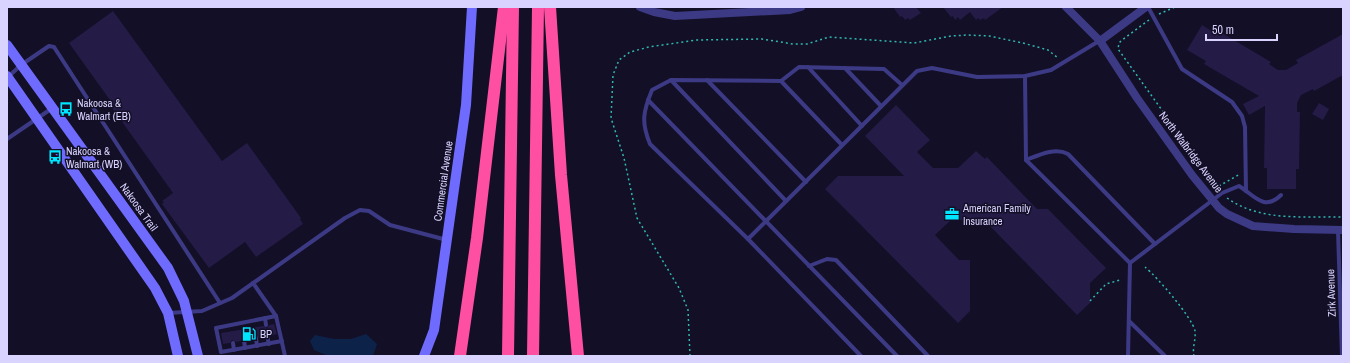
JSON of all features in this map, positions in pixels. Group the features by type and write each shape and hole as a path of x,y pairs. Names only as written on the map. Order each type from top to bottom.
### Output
{"highway":[{"path":"460,356 478,238 504,7"},
{"path":"508,356 513,7"},
{"path":"534,356 538,7"},
{"path":"550,7 561,175 578,356"}],"street":[{"name":"Commercial Avenue","path":"424,356 434,330 466,105 472,7"},
{"path":"640,7 664,15 675,16 790,10 801,7"},
{"name":"North Walbridge Avenue","path":"1066,7 1100,40 1137,98 1212,200 1227,214 1253,226 1340,230"},
{"path":"1100,40 1147,7"},
{"name":"Nakoosa Trail","path":"7,46 168,268 179,287 187,311 198,356"},
{"path":"7,77 128,247 155,288 168,313 178,356"}],"lane":[{"path":"1147,7 1182,69 1232,102 1242,116 1245,127 1246,191"},
{"path":"748,239 917,71 932,68 976,77 1025,76 1051,70 1100,40"},
{"path":"7,77 21,65 49,46 54,47 220,303"},
{"path":"861,356 748,239 650,144 644,128 646,106 652,90 671,80 780,81 799,67 884,69 902,85"},
{"path":"808,67 862,126"},
{"path":"845,68 881,106"},
{"path":"1025,76 1026,160 1130,264 1128,356"},
{"path":"671,80 786,202"},
{"path":"707,80 806,182"},
{"path":"780,81 842,145"},
{"path":"648,100 897,356"},
{"path":"7,139 53,108"},
{"path":"1026,160 1053,151 1062,151 1068,154 1155,244"},
{"path":"1130,264 1222,192 1236,186 1260,201 1267,203 1272,202 1281,195"},
{"path":"168,313 202,311 232,298 345,218 360,210 369,210 390,225 447,240"},
{"name":"Zirk Avenue","path":"1340,230 1342,356"},
{"path":"809,266 827,259 836,260 928,356"},
{"path":"253,283 276,316 285,356"},
{"path":"276,316 216,328 221,352 282,341"},
{"path":"265,318 266,325"},
{"path":"253,321 254,327"},
{"path":"1129,321 1165,356"},
{"path":"241,323 242,330"},
{"path":"230,326 231,332"},
{"path":"267,336 269,344"},
{"path":"256,338 257,346"},
{"path":"244,340 245,348"},
{"path":"233,343 234,350"}],"path":[{"path":"1175,7 1153,18 1122,40 1118,49 1217,187 1241,207 1262,215 1343,217"},
{"path":"690,356 688,310 679,288 637,218 624,158 611,118 612,75 619,60 630,52 696,40 762,39 793,44 807,44 829,37 914,43 967,35 989,36 1048,50 1057,56 1062,64"},
{"path":"1217,187 1240,174"},
{"path":"1145,267 1155,275 1178,303 1194,330 1194,356"},
{"path":"1090,301 1106,284 1120,280"}],"water":[{"path":"366,334 377,344 373,356 328,356 314,350 310,341 315,335 334,339 351,339"}],"building":[{"path":"893,7 916,7 921,13 910,20 908,18 905,20 902,16 900,17"},
{"path":"943,7 1003,7 985,20 984,18 980,20 978,18 976,20 970,12 960,20 958,17 955,20 953,16 951,17"},
{"path":"113,11 222,161 247,143 301,218 300,219 303,224 256,257 245,242 209,268 162,204 164,202 162,201 173,193 110,105 112,103 69,43"},
{"path":"1202,25 1220,36 1222,33 1271,62 1269,64 1278,70 1286,70 1298,63 1296,60 1343,34 1343,75 1314,91 1313,89 1301,95 1297,103 1297,112 1300,112 1299,169 1296,169 1296,189 1267,189 1267,168 1264,168 1265,106 1249,115 1243,104 1259,96 1204,64 1206,61 1187,50"},
{"path":"1319,103 1329,109 1323,120 1312,114"},
{"name":"American Family Insurance","path":"896,105 930,140 917,152 933,168 958,168 976,151 985,159 987,157 1037,209 1048,209 1106,268 1090,283 1090,303 1077,315 985,221 951,220 935,235 959,260 970,260 970,311 958,323 825,189 838,176 904,176 865,136"},
{"name":"BP","path":"274,324 277,334 271,336 267,333 264,337 259,338 255,335 253,339 248,340 243,337 241,341 236,342 232,340 230,343 223,344 221,333 263,326 267,328 269,325"}],"place":[{"name":"Nakoosa & Walmart (EB)","path":"66,109"},
{"name":"Nakoosa & Walmart (WB)","path":"55,157"},
{"name":"American Family Insurance","path":"952,214"},
{"name":"BP","path":"249,334"}]}
